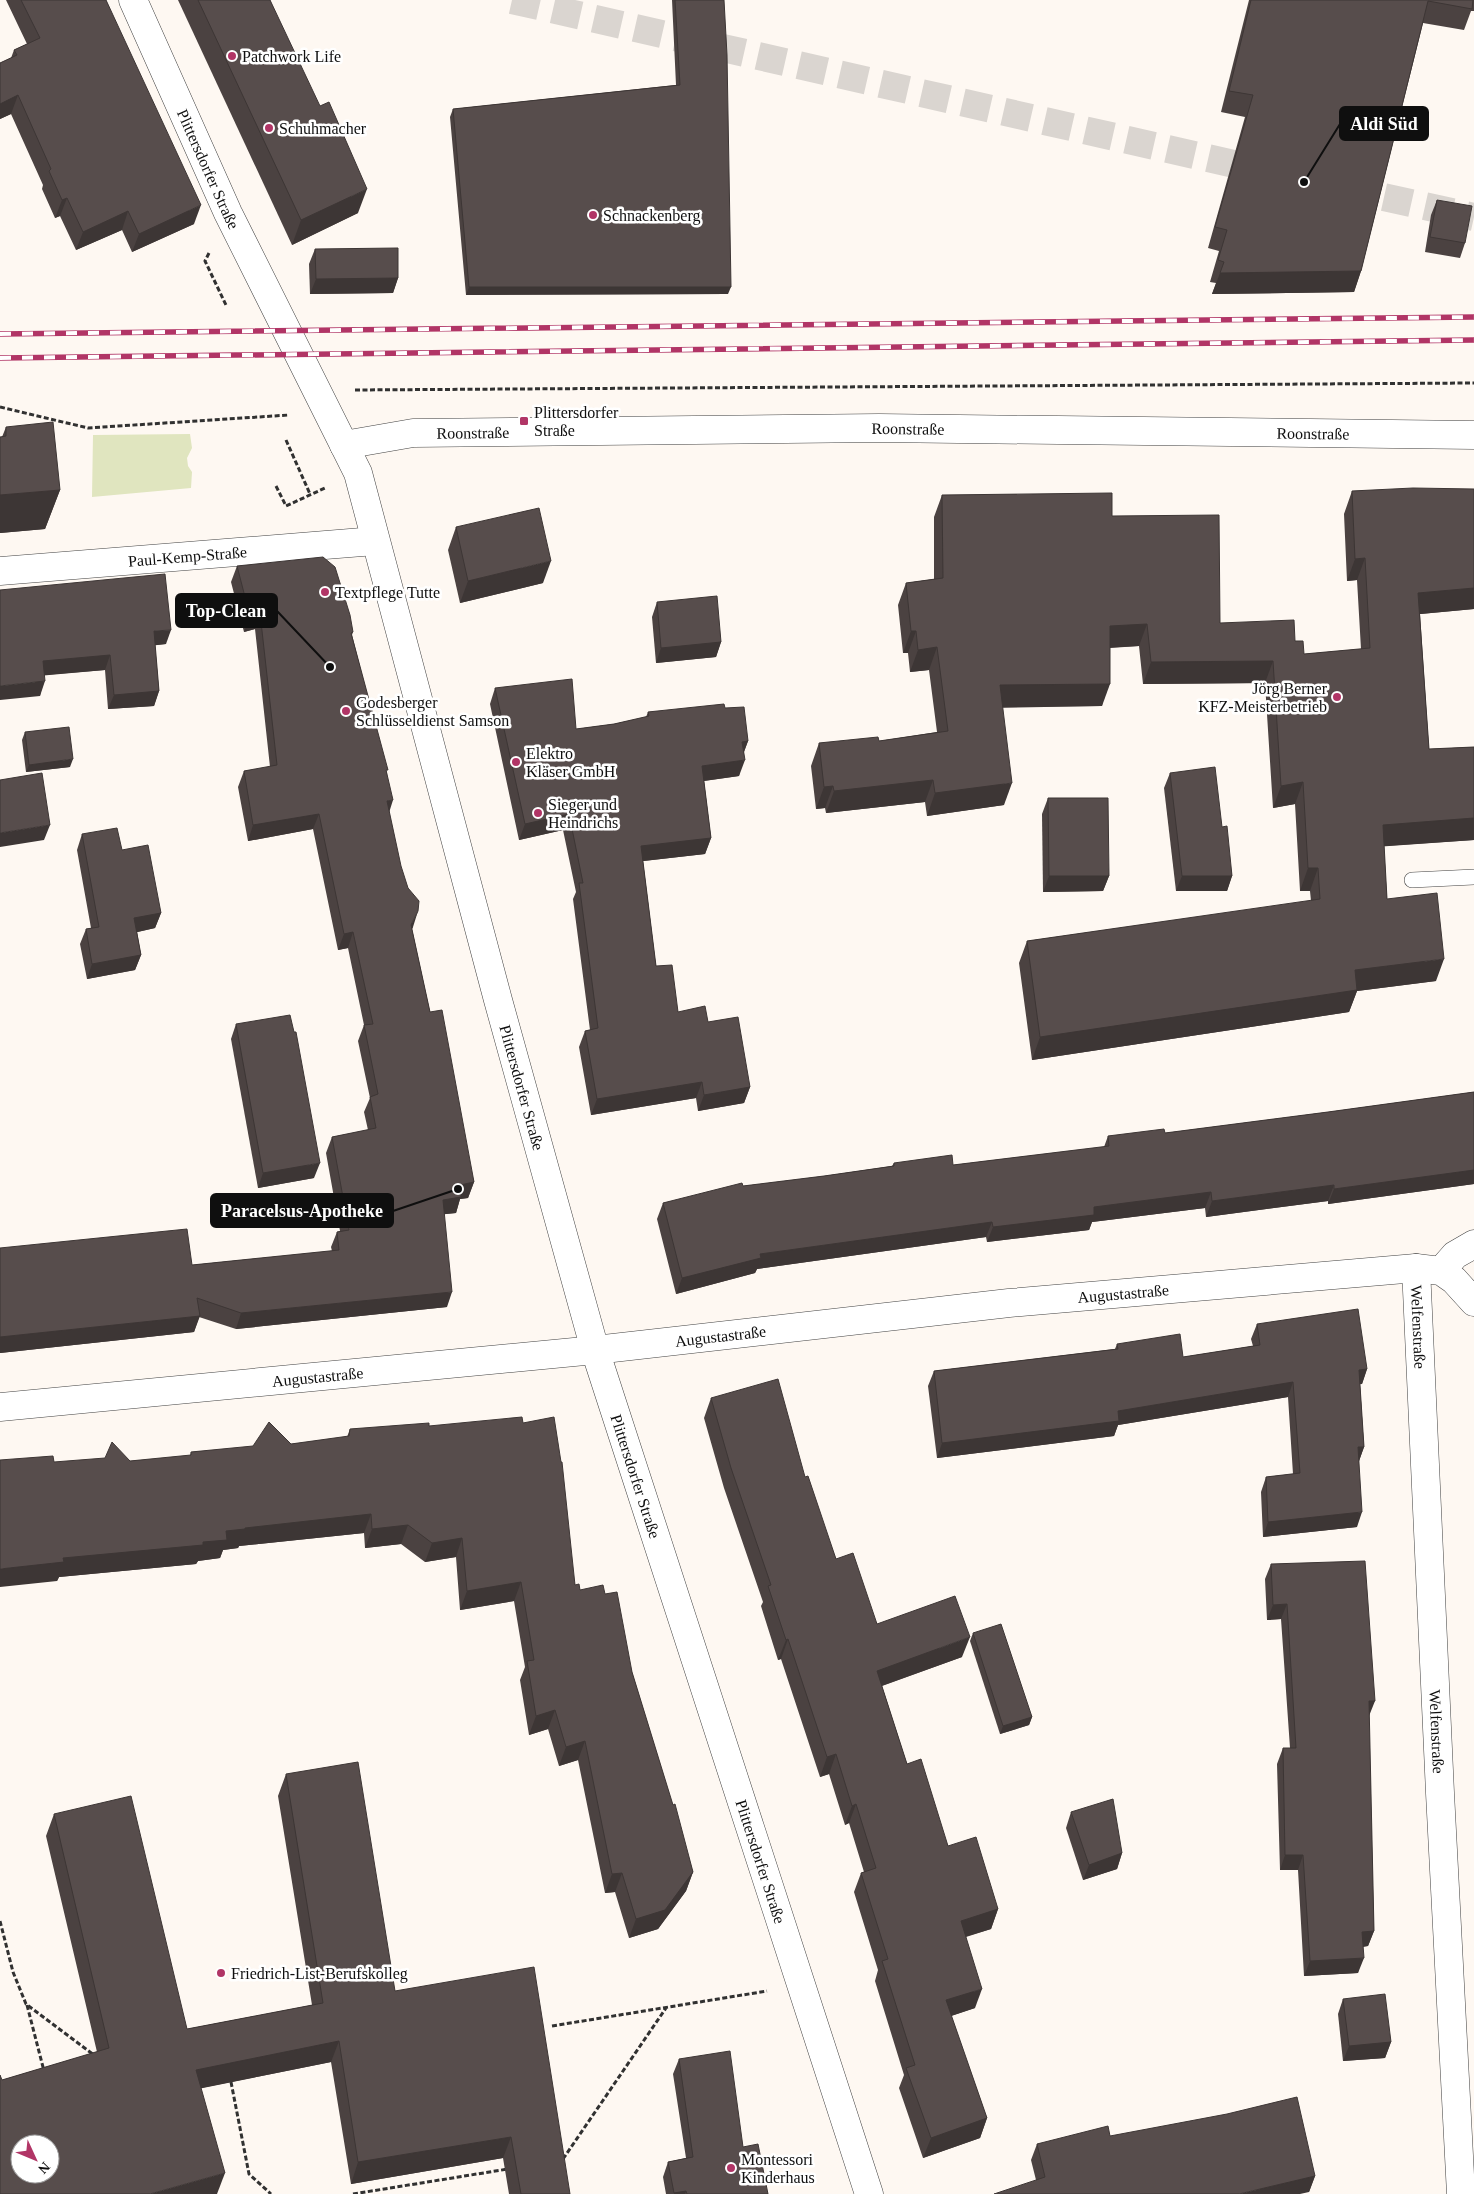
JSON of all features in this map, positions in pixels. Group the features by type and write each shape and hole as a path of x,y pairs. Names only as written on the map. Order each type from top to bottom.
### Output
{"street":[{"name":"Plittersdorfer Straße","path":"132,0 228,213 358,473 498,1000 595,1350 803,1985 869,2194"},
{"name":"Roonstraße","path":"344,445 413,433 879,428 1474,435"},
{"name":"Paul-Kemp-Straße","path":"0,571 375,541"},
{"path":"1429,1269 1474,1244"},
{"name":"Augustastraße","path":"0,1407 595,1350 1009,1303 1429,1269"},
{"path":"1429,1269 1454,1280 1474,1302"},
{"name":"Welfenstraße","path":"1429,1269 1439,1783 1461,2194"}],"lane":[{"path":"1412,880 1474,877"}],"path":[{"path":"205,261 226,305"},
{"path":"0,407 88,428 295,414 316,390 1474,383"},
{"path":"276,486 286,506 310,494 286,440"},
{"path":"0,1921 46,2076"},
{"path":"552,2026 803,1985"},
{"path":"26,2004 95,2056"},
{"path":"562,2161 666,2008"},
{"path":"230,2082 249,2174 271,2194"},
{"path":"354,2194 515,2168"}],"green space":[{"path":"190,434 192,448 187,458 188,466 192,472 191,488 92,497 93,435"}],"building":[{"path":"21,0 106,0 201,205 139,234 128,211 83,232 67,198 62,200 49,171 51,169 18,95 0,104 0,63 17,55 14,50 40,38"},
{"path":"198,0 270,0 320,106 329,102 367,189 301,220"},
{"name":"Schnackenberg","path":"675,0 724,0 727,55 731,287 469,287 453,109 680,85"},
{"path":"1251,0 1473,0 1472,9 1428,1 1361,271 1220,273 1224,262 1218,260 1227,230 1215,227 1253,95 1229,91"},
{"path":"1437,200 1472,206 1465,243 1430,237"},
{"path":"398,248 398,278 316,279 315,249"},
{"path":"53,422 60,490 0,495 0,437 6,436 6,427"},
{"path":"1413,488 1474,489 1474,588 1418,593 1429,749 1474,747 1474,818 1383,825 1387,899 1437,893 1444,959 1355,970 1357,990 1040,1037 1027,941 1320,899 1318,868 1308,868 1303,782 1281,786 1273,661 1151,662 1147,624 1110,626 1110,684 1000,685 1012,783 935,793 933,780 834,791 833,786 824,787 819,743 878,737 879,741 948,731 937,647 918,650 916,631 911,631 906,583 943,578 942,495 1112,493 1112,516 1219,515 1220,623 1294,620 1295,641 1303,641 1304,654 1370,648 1365,558 1355,559 1352,491"},
{"path":"539,508 551,561 468,581 456,527"},
{"path":"323,557 335,567 350,615 353,632 351,633 388,770 386,770 393,800 387,801 401,866 408,888 419,901 418,911 411,925 430,1012 442,1010 474,1182 460,1185 461,1197 443,1200 452,1292 241,1313 197,1298 200,1316 0,1337 0,1248 187,1229 192,1265 339,1250 337,1232 349,1230 332,1137 376,1128 370,1097 378,1094 364,1025 373,1024 353,932 344,934 319,814 253,825 244,771 277,765 260,613 250,616 237,566"},
{"path":"165,574 171,630 154,631 159,691 114,695 110,655 43,661 45,681 0,686 0,590"},
{"path":"717,596 721,642 661,648 657,602"},
{"path":"572,679 576,729 614,724 649,716 648,712 724,704 725,708 744,707 748,741 742,742 745,760 702,766 711,838 641,846 656,966 672,965 678,1012 705,1006 708,1022 738,1017 750,1087 704,1095 702,1082 597,1099 585,1031 598,1028 579,883 583,883 569,814 525,824 495,688"},
{"path":"69,727 73,759 29,765 25,732"},
{"path":"1215,767 1222,827 1227,826 1232,876 1182,876 1170,773"},
{"path":"42,773 50,825 0,833 0,780"},
{"path":"1048,798 1108,798 1109,876 1049,876"},
{"path":"117,828 122,850 148,845 161,913 134,918 141,955 92,964 86,929 99,927 82,834"},
{"path":"290,1015 294,1032 296,1032 320,1163 263,1173 236,1024"},
{"path":"1474,1092 1474,1170 1334,1189 1334,1185 1212,1201 1211,1192 1094,1207 1094,1215 993,1227 992,1222 760,1254 761,1258 682,1278 663,1203 742,1183 743,1186 824,1176 952,1155 953,1165 1109,1146 1108,1136 1164,1129 1165,1133"},
{"path":"1358,1309 1367,1369 1359,1370 1364,1447 1358,1447 1362,1512 1268,1522 1266,1477 1300,1473 1293,1382 1118,1411 1119,1421 942,1443 934,1371 1118,1349 1117,1344 1180,1334 1183,1357 1260,1345 1257,1324"},
{"path":"778,1379 805,1477 808,1476 836,1559 853,1553 877,1624 955,1596 970,1637 877,1671 907,1764 921,1759 948,1846 976,1837 998,1909 961,1921 982,1989 946,2000 987,2118 931,2138 906,2068 915,2065 882,1961 888,1959 861,1873 876,1868 856,1804 852,1806 836,1754 827,1757 788,1639 786,1640 768,1586 771,1585 731,1468 711,1398"},
{"path":"522,1417 523,1423 554,1417 562,1462 575,1585 579,1584 580,1590 603,1585 605,1594 617,1592 632,1672 673,1805 675,1804 693,1872 665,1910 636,1919 622,1873 612,1874 585,1741 566,1747 555,1710 536,1716 527,1661 534,1660 521,1582 467,1591 462,1538 432,1543 408,1525 372,1529 371,1514 226,1531 227,1540 203,1542 203,1545 63,1558 64,1562 0,1569 0,1460 53,1456 54,1462 105,1458 112,1442 130,1461 191,1455 191,1452 253,1446 269,1422 291,1444 349,1436 350,1429 429,1423 429,1426"},
{"path":"1365,1561 1375,1701 1369,1701 1374,1931 1362,1932 1364,1958 1310,1961 1303,1855 1285,1855 1283,1748 1296,1748 1287,1604 1273,1605 1271,1564"},
{"path":"1001,1624 1032,1717 1003,1726 973,1633"},
{"path":"358,1762 395,1991 534,1967 570,2194 521,2194 511,2137 358,2162 339,2041 196,2070 225,2173 150,2194 0,2194 0,2075 2,2080 109,2048 54,1814 131,1796 187,2029 323,2003 286,1774"},
{"path":"1113,1799 1122,1853 1089,1865 1071,1812"},
{"path":"1385,1994 1391,2042 1349,2046 1343,1999"},
{"path":"730,2051 743,2147 758,2144 768,2194 687,2194 686,2191 674,2193 668,2162 693,2157 679,2059"},
{"path":"1297,2097 1315,2176 1239,2194 994,2194 1045,2177 1037,2144 1108,2126 1110,2136 1227,2114"}],"tunnel":[{"path":"512,0 1269,172"},
{"path":"1343,188 1474,217"}],"railway":[{"path":"0,334 1474,317"},
{"path":"0,358 1474,340"}],"place":[{"name":"Patchwork Life","path":"232,56"},
{"name":"Schuhmacher","path":"269,128"},
{"name":"Aldi Süd","path":"1304,182"},
{"name":"Schnackenberg","path":"593,215"},
{"name":"Plittersdorfer Straße","path":"524,421"},
{"name":"Textpflege Tutte","path":"325,592"},
{"name":"Top-Clean","path":"330,667"},
{"name":"Jörg Berner KFZ-Meisterbetrieb","path":"1337,697"},
{"name":"Godesberger Schlüsseldienst Samson","path":"346,711"},
{"name":"Elektro Kläser GmbH","path":"516,762"},
{"name":"Sieger und Heindrichs","path":"538,813"},
{"name":"Paracelsus-Apotheke","path":"458,1189"},
{"name":"Friedrich-List-Berufskolleg","path":"221,1973"},
{"name":"Montessori Kinderhaus","path":"731,2168"}]}
